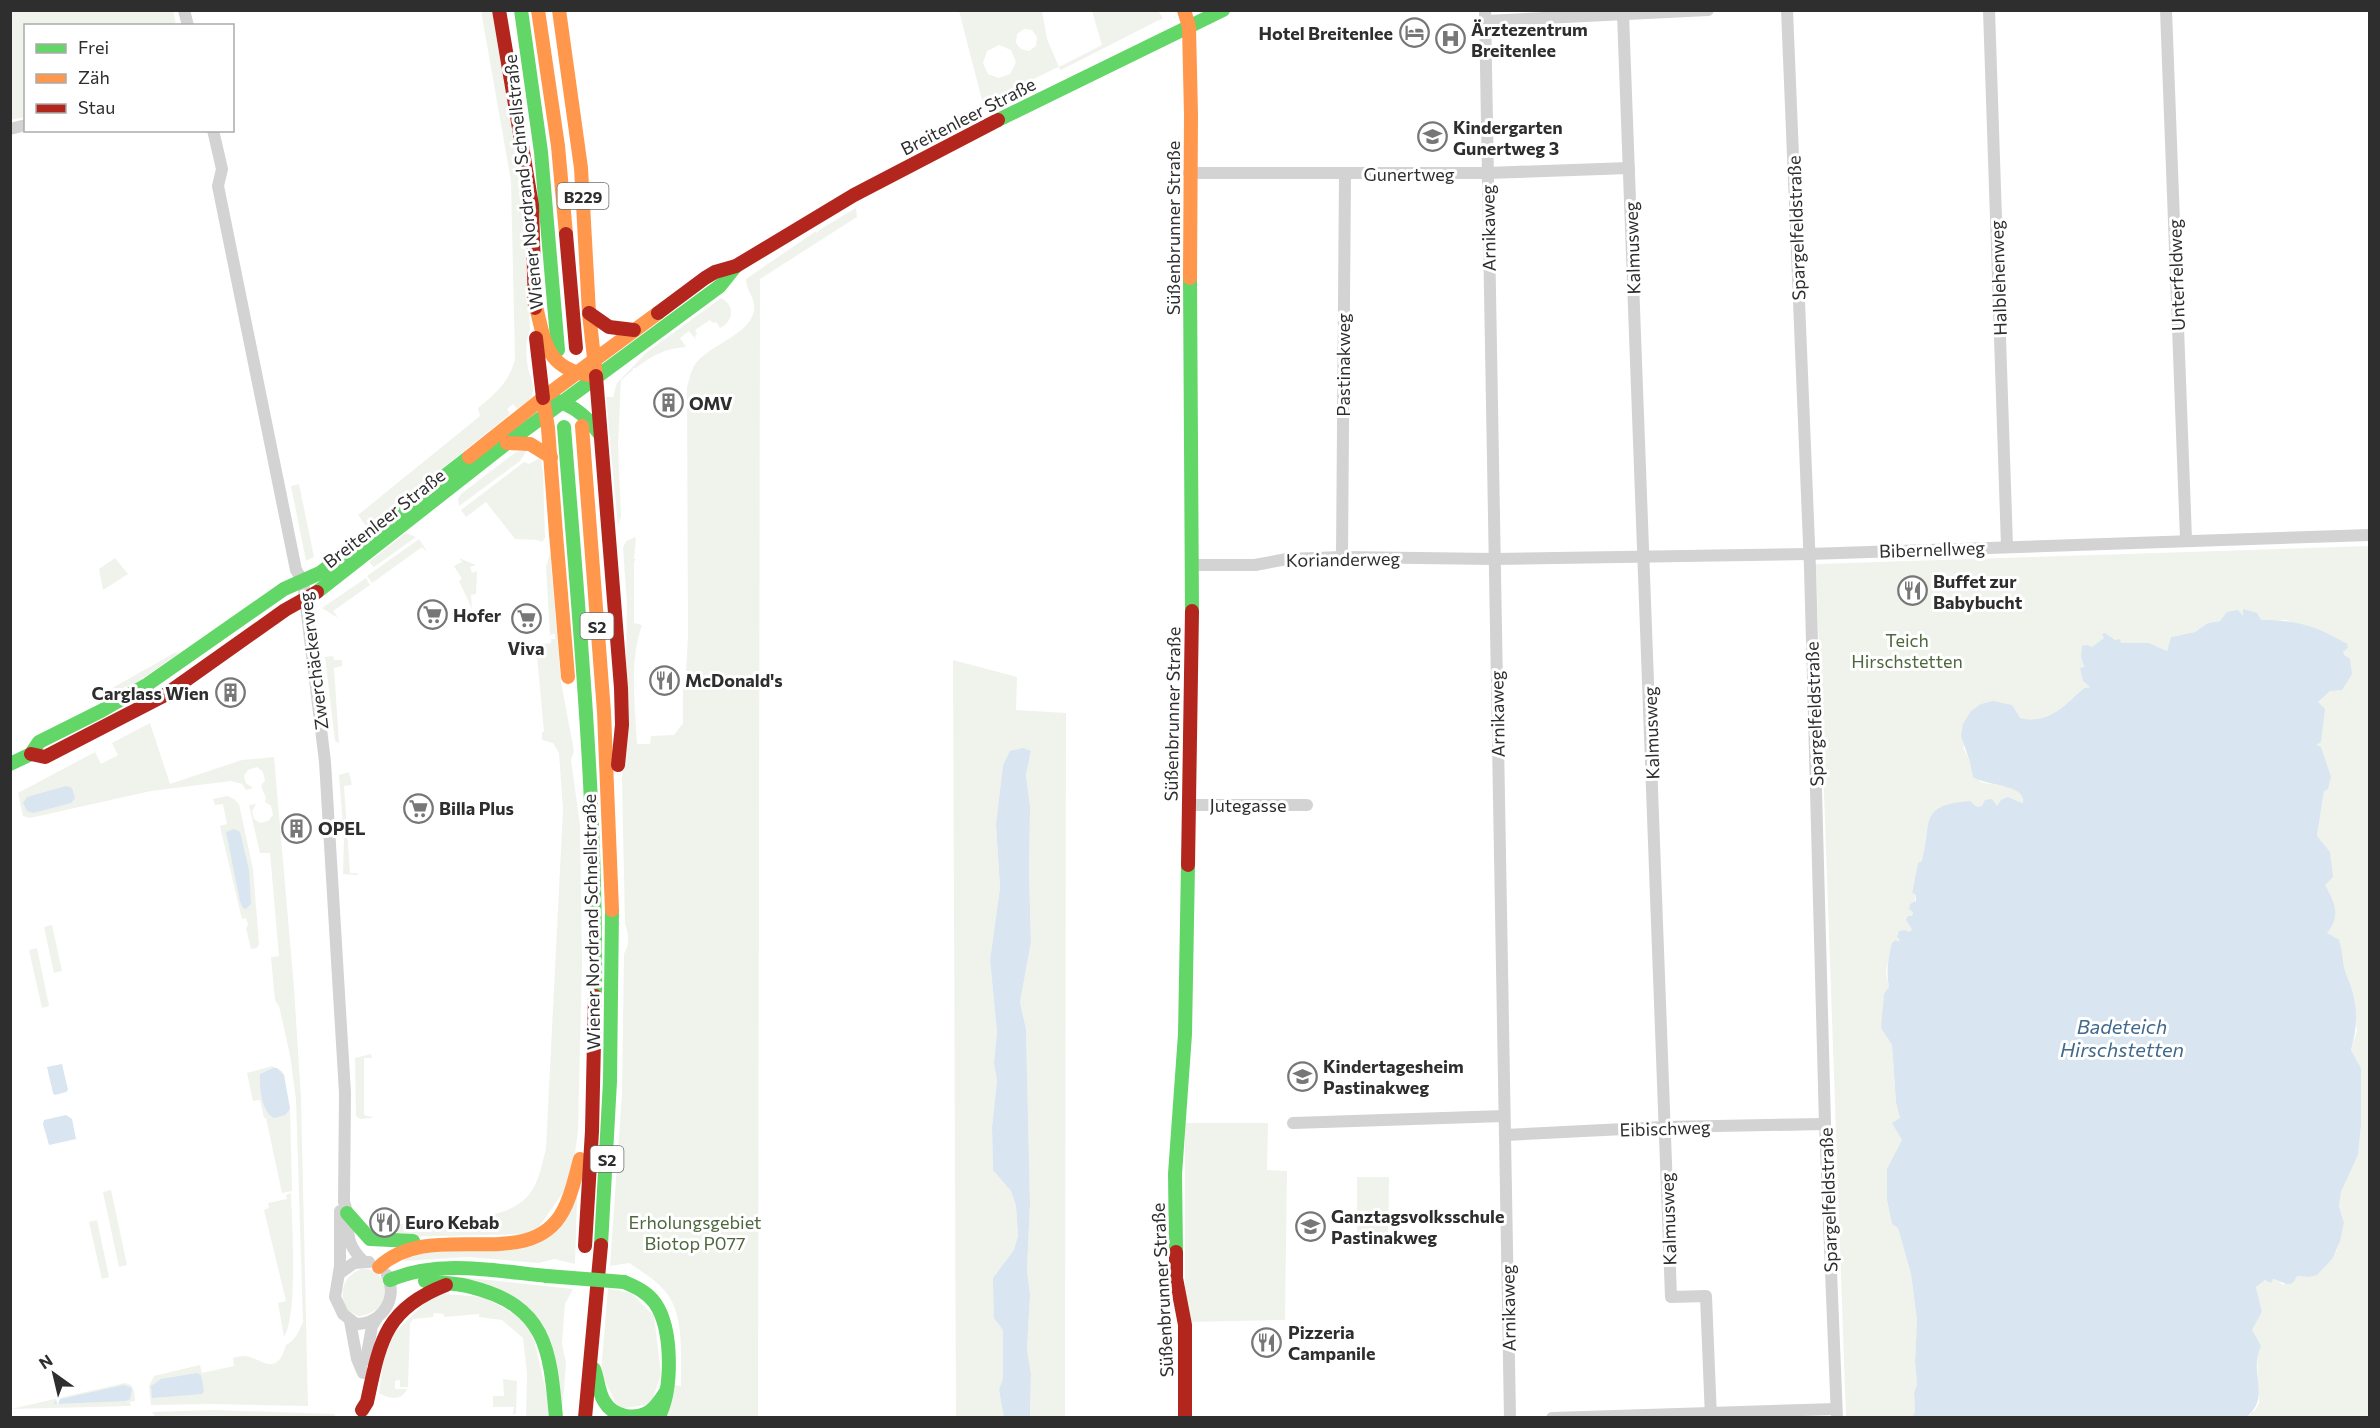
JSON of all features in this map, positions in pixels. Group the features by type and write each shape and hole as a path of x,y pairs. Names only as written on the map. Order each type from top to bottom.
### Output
{"main road":[{"name":"B229","path":"499,10 532,205 537,360 543,398"},
{"name":"Wiener Nordrand Schnellstraße","path":"521,10 541,152 558,350"},
{"name":"Wiener Nordrand Schnellstraße","path":"538,10 558,146 576,348"},
{"name":"B229","path":"559,10 581,168 589,313 596,376"},
{"name":"Süßenbrunner Straße","path":"1185,10 1189,27 1191,115 1189,173 1192,565 1185,1034 1175,1174 1176,1278 1185,1325 1185,1418"},
{"name":"Breitenleer Straße","path":"10,764 31,754 39,742 134,693 284,589 320,573 543,398 705,278 715,272 736,266 854,195 983,127 1223,10"},
{"name":"Breitenleer Straße","path":"31,754 45,758 144,707 165,695 280,614 325,588 507,443 720,286 736,266"},
{"path":"534,298 550,356 558,364 575,374 596,376 621,688 618,815 610,828"},
{"path":"589,313 607,327 624,331 634,330"},
{"path":"591,786 581,764 571,696 551,457 543,398 562,401 585,414 602,437"},
{"name":"Wiener Nordrand Schnellstraße","path":"582,426 607,751 612,956 609,1124 585,1418"},
{"name":"Wiener Nordrand Schnellstraße","path":"564,427 591,786 595,934 592,1116 581,1294"},
{"path":"507,443 532,444 551,457"},
{"path":"380,1267 404,1249 429,1244 518,1243 534,1239 549,1231 567,1206 575,1181 583,1127 592,1116"},
{"path":"345,1208 370,1239 416,1241 429,1244"},
{"path":"390,1280 412,1272 435,1269 624,1282 643,1290 659,1309 666,1331 666,1405 658,1418"},
{"path":"391,1295 458,1270"},
{"path":"425,1281 468,1286 491,1293 527,1312 537,1324 551,1368 555,1418"},
{"path":"361,1414 367,1402 382,1340 392,1321 406,1304 418,1296 446,1285"},
{"path":"590,1361 597,1376 598,1389 604,1402 613,1412 625,1416 638,1416 650,1411 667,1389"}],"street":[{"path":"1485,16 1708,10"},
{"name":"Spargelfeldstraße","path":"1787,10 1809,554 1825,1124 1837,1413"},
{"name":"Halblehenweg","path":"1989,10 2007,546"},
{"name":"Unterfeldweg","path":"2166,10 2186,539"},
{"name":"Kalmusweg","path":"1623,14 1671,1296 1706,1296 1711,1414"},
{"name":"Arnikaweg","path":"1485,16 1510,1418"},
{"name":"Zwerchäckerweg","path":"213,132 222,169 220,195 296,570 303,581 326,762 345,1093 345,1208 348,1241 363,1261"},
{"name":"Gunertweg","path":"1189,173 1487,173 1629,168"},
{"name":"Pastinakweg","path":"1342,557 1345,174"},
{"name":"Bibernellweg","path":"1494,559 1809,554 2186,539 2370,535"},
{"name":"Korianderweg","path":"1192,565 1255,565 1287,559 1342,557 1494,559"},
{"name":"Jutegasse","path":"1189,805 1307,806"},
{"path":"1293,1123 1504,1116"},
{"name":"Eibischweg","path":"1505,1135 1664,1127 1825,1124"},
{"name":"Zwerchäckerweg","path":"345,1208 340,1207 340,1273 335,1297 338,1306 350,1321 357,1359 363,1373"},
{"path":"340,1273 349,1265 363,1261 380,1267 390,1280 391,1295 385,1309 372,1326 363,1373 361,1414"},
{"path":"350,1321 362,1324 377,1318"},
{"path":"1552,1418 1837,1413"}],"green space":[{"path":"10,11 173,11 176,24 24,24 24,117 11,120"},
{"path":"481,11 492,11 522,187 530,330 526,354 533,392 529,400 517,409 513,404 507,409 510,414 399,503 366,526 358,515 480,416 478,408 506,380 515,359 511,181"},
{"path":"959,11 1042,11 1047,39 1059,67 1102,45 1092,11 1158,11 1163,18 1061,70 1058,67 983,104","holes":["1024,29 1032,30 1037,37 1036,46 1029,51 1021,49 1016,43 1017,34","999,45 1011,50 1016,62 1010,74 999,78 988,74 983,63 987,51"]},
{"name":"Erholungsgebiet Biotop P077","path":"856,208 857,217 760,279 758,1417 661,1417 674,1385 681,1386 679,1322 675,1310 663,1289 638,1269 629,1263 610,1266 622,1093 624,954 628,939 625,924 622,781 627,604 623,548 626,541 636,537 634,623 642,625 634,668 637,744 650,744 651,736 674,735 683,723 683,681 686,672 688,636 687,388 692,371 700,358 745,327 751,319 754,306 746,279 816,231 817,233"},
{"path":"721,298 731,309 730,317 725,325 720,328 716,322 713,323 710,320 695,330 696,340 689,331 680,338 686,347 671,349 653,356 633,368 621,380 618,445 621,516 618,526 606,397 613,397 617,383 647,352"},
{"path":"528,449 520,461 459,506 458,499 461,494 516,452"},
{"path":"541,457 545,538 542,542 515,539 486,502 466,517 461,510 524,462 529,464"},
{"path":"299,484 314,557 306,561 291,486"},
{"path":"406,533 416,537 374,567 369,562"},
{"path":"419,539 428,553 422,547 372,583 367,576"},
{"name":"Teich Hirschstetten","path":"2369,546 2369,1417 2246,1417 2255,1410 2259,1403 2257,1354 2252,1330 2262,1312 2256,1287 2265,1280 2277,1279 2283,1285 2296,1276 2308,1277 2333,1258 2337,1250 2344,1223 2339,1206 2341,1192 2358,1155 2361,1126 2361,1068 2351,1050 2357,1031 2352,990 2344,969 2343,955 2327,933 2325,885 2317,837 2324,791 2315,745 2317,702 2330,691 2343,652 2348,648 2286,620 2261,620 2243,616 2208,623 2195,632 2171,637 2167,651 2149,643 2121,643 2104,638 2081,657 2084,668 2081,668 2083,681 2090,687 2084,688 2070,702 2048,717 2030,720 2019,718 2012,705 1963,747 1980,782 2014,789 2023,797 2024,803 2008,797 1997,806 1937,809 1929,822 1922,861 1918,863 1912,893 1916,895 1912,916 1908,916 1912,929 1890,950 1886,973 1889,987 1881,1028 1892,1045 1896,1103 1902,1140 1887,1200 1892,1224 1898,1228 1911,1274 1917,1320 1915,1412 1912,1417 1846,1417 1816,564"},
{"path":"550,553 561,682 574,751 571,760 580,825 582,962 578,1132 571,1181 534,1234 394,1237 372,1230 374,1223 381,1227 395,1224 495,1222 495,1214 518,1205 532,1191 546,1148 563,810 559,753 553,743 542,740 542,732 544,732 536,645 551,643 551,639 555,639 555,634 550,635 546,567"},
{"path":"115,558 128,574 103,590 99,569"},
{"path":"459,558 476,565 470,567 472,573 477,571 476,594 471,595 472,609 459,581 462,579 454,566 462,562"},
{"path":"366,578 370,585 333,611 338,618 322,608"},
{"path":"176,652 178,654 128,688 127,686 102,699 100,695"},
{"path":"333,656 334,660 342,660 342,666 334,668 339,743 335,741 325,657"},
{"path":"953,660 1017,677 1016,710 1066,713 1065,1417 1030,1417 1031,1374 1027,1350 1030,1295 1027,1270 1030,1203 1026,1029 1020,1002 1031,942 1030,807 1026,775 1031,752 1010,752 1003,765 996,824 1000,888 990,960 997,1032 994,1063 997,1081 992,1127 993,1169 1011,1191 1016,1206 1018,1236 1015,1250 993,1278 1003,1329 1003,1378 999,1390 1004,1417 956,1417"},
{"path":"150,723 170,784 242,760 274,757 301,1098 308,1406 151,1405 149,1386 154,1376 200,1365 202,1373 234,1366 233,1358 240,1356 273,1364 282,1356 286,1345 294,1338 303,1322 296,1099 290,1055 279,1006 275,1000 271,957 279,956 270,853 260,853 249,805 256,804 252,811 254,819 260,823 268,821 273,815 271,806 265,802 266,798 261,786 265,780 263,772 257,767 248,770 244,776 246,783 253,788 246,790 242,784 231,781 151,791 30,818 23,816 18,793 95,752 101,764 118,755 112,743"},
{"path":"349,772 352,785 344,786 350,873 358,873 357,875 343,874 344,838 339,775"},
{"path":"227,796 239,804 253,869 259,944 257,948 251,949 246,928 248,925 246,918 242,919 221,831 220,826 227,824 223,804 215,805 213,799"},
{"path":"52,925 62,971 54,973 44,927"},
{"path":"37,948 49,1006 42,1008 29,950"},
{"path":"371,1054 372,1058 364,1058 364,1115 372,1118 360,1119 356,1116 355,1058"},
{"path":"272,1066 282,1071 284,1075 290,1109 292,1191 282,1193 266,1118 264,1118 260,1100 253,1101 247,1073"},
{"path":"1185,1123 1268,1123 1267,1170 1287,1171 1285,1320 1189,1322 1185,1304"},
{"path":"1357,1177 1389,1177 1388,1244 1357,1243"},
{"path":"111,1190 127,1265 119,1267 103,1192"},
{"path":"291,1193 293,1290 288,1326 284,1337 278,1303 286,1301 264,1210 269,1208 268,1203 287,1199 286,1195"},
{"path":"577,1198 575,1264 554,1259 539,1263 468,1257 405,1261 405,1254 514,1248"},
{"path":"97,1220 109,1277 102,1279 89,1222"},
{"path":"361,1269 378,1273 386,1293 378,1308 369,1314 358,1316 347,1310 343,1291 350,1276"},
{"path":"460,1277 573,1289 565,1304 562,1343 566,1364 562,1414 547,1332"},
{"path":"608,1288 631,1293 654,1316 661,1374 651,1404 619,1409 601,1373"},
{"path":"435,1293 483,1297 530,1323 552,1417 526,1417 527,1373 523,1338 502,1320 479,1317 479,1314 444,1317 444,1314 434,1313 433,1317 413,1319 410,1324 408,1387 400,1387 400,1380 395,1381 395,1389 407,1389 402,1396 391,1398 379,1393 386,1341"},
{"path":"503,1379 517,1381 516,1413 513,1415 514,1407 493,1407 493,1396 504,1396"},
{"path":"125,1383 131,1385 134,1391 135,1401 130,1402 131,1406 11,1409"},
{"path":"214,1410 334,1414 336,1417 155,1416 152,1412"}],"water":[{"name":"Badeteich Hirschstetten","path":"2243,609 2257,613 2261,620 2306,625 2326,633 2347,644 2348,648 2343,652 2350,659 2352,674 2342,690 2330,691 2318,702 2325,709 2321,742 2316,745 2321,747 2331,777 2328,789 2324,791 2317,836 2330,852 2333,877 2325,885 2335,909 2334,921 2327,933 2339,940 2344,968 2352,990 2356,1020 2351,1050 2361,1068 2361,1126 2358,1155 2341,1192 2339,1206 2344,1223 2340,1241 2333,1258 2317,1275 2297,1276 2289,1284 2273,1279 2271,1283 2265,1280 2256,1287 2262,1312 2252,1330 2261,1346 2257,1365 2259,1393 2254,1410 2246,1417 1912,1417 1915,1412 1914,1393 1917,1384 1915,1362 1917,1320 1911,1274 1898,1228 1892,1224 1887,1200 1887,1169 1902,1140 1892,1123 1900,1118 1896,1103 1892,1045 1881,1028 1884,994 1889,987 1889,954 1892,943 1900,940 1897,937 1899,931 1909,932 1912,929 1906,920 1908,916 1912,916 1913,912 1909,909 1910,904 1916,901 1916,895 1912,893 1918,863 1922,861 1930,818 1935,811 1953,803 1970,801 1977,807 1982,806 1985,800 1992,799 1997,806 2001,800 2008,797 2023,803 2019,792 1973,777 1961,736 1963,724 1971,711 1981,704 1993,701 2012,705 2020,718 2039,719 2055,712 2084,688 2090,687 2083,681 2080,668 2084,667 2081,657 2082,646 2092,647 2104,638 2102,634 2105,633 2115,640 2120,639 2121,643 2149,643 2167,651 2171,637 2195,632 2208,623 2220,621 2227,612 2238,610 2243,616"},
{"path":"1023,748 1031,751 1026,775 1030,807 1031,942 1020,1002 1026,1029 1030,1203 1027,1270 1030,1295 1027,1350 1031,1374 1030,1417 1004,1418 999,1390 1003,1378 1003,1330 994,1318 993,1278 1014,1250 1018,1236 1016,1206 1011,1191 993,1170 992,1127 997,1081 994,1063 997,1032 990,960 1000,888 996,824 1003,765 1010,751"},
{"path":"66,786 72,788 75,798 71,803 33,813 27,811 23,803 27,797"},
{"path":"234,829 240,832 249,870 251,904 246,909 240,901 226,832"},
{"path":"62,1064 68,1090 55,1095 47,1067"},
{"path":"277,1068 284,1075 290,1109 285,1115 274,1118 264,1105 260,1079 260,1074"},
{"path":"66,1115 72,1119 76,1139 49,1145 44,1120"},
{"path":"197,1373 201,1375 204,1391 202,1394 152,1398 151,1386 161,1379"},
{"path":"124,1385 132,1388 130,1399 126,1401 54,1404 56,1400"}],"traffic: fast":[{"path":"521,10 541,152 558,350"},
{"path":"998,120 1223,10"},
{"path":"317,592 507,443 720,286 736,266"},
{"path":"1190,278 1192,611"},
{"path":"543,398 575,409 599,433"},
{"path":"564,427 590,783 595,996"},
{"path":"10,764 31,754 39,742 148,684 284,589 320,573 469,457"},
{"path":"1176,1252 1175,1174 1185,1034 1188,865"},
{"path":"601,1245 610,1081 612,910"},
{"path":"347,1213 370,1239 413,1241"},
{"path":"390,1280 428,1270 448,1268 547,1276"},
{"path":"547,1276 624,1282"},
{"path":"425,1281 466,1286 496,1295 516,1306 530,1319 540,1334 547,1352 556,1418"},
{"path":"624,1282 641,1290 652,1299 661,1314 665,1328 669,1360 668,1377 663,1406 658,1418"},
{"path":"594,1369 604,1401 619,1414 625,1416 644,1414 650,1411 665,1393"}],"traffic: slow":[{"path":"538,10 558,146 566,234"},
{"path":"534,298 545,340 556,360 566,368 596,376 589,313 581,168 559,10"},
{"path":"1184,10 1189,27 1191,115 1190,278"},
{"path":"469,457 543,398 658,313"},
{"path":"544,404 556,534"},
{"path":"582,426 604,712 612,910"},
{"path":"507,443 530,444 551,457"},
{"path":"556,534 568,677"},
{"path":"379,1267 401,1253 425,1246 504,1244 527,1240 548,1230 566,1205 580,1159"}],"traffic: jam":[{"path":"499,10 532,205 535,308"},
{"path":"658,313 715,272 736,266 854,195 998,120"},
{"path":"566,234 576,348"},
{"path":"589,313 609,327 634,330"},
{"path":"536,338 543,398"},
{"path":"596,376 621,688 622,725 618,765"},
{"path":"31,754 45,757 165,695 285,610 317,592"},
{"path":"1188,865 1192,611"},
{"path":"585,1246 592,1131 595,996"},
{"path":"585,1418 601,1245"},
{"path":"1176,1252 1176,1278 1185,1325 1185,1418"},
{"path":"362,1410 367,1402 376,1362 388,1330 409,1305 425,1294 446,1285"}],"place":[{"name":"Hotel Breitenlee","path":"1414,33"},
{"name":"Ärztezentrum Breitenlee","path":"1450,39"},
{"name":"Kindergarten Gunertweg 3","path":"1432,137"},
{"name":"OMV","path":"668,403"},
{"name":"Buffet zur Babybucht","path":"1912,591"},
{"name":"Hofer","path":"432,615"},
{"name":"Viva","path":"526,619"},
{"name":"McDonald's","path":"664,680"},
{"name":"Carglass Wien","path":"230,693"},
{"name":"Billa Plus","path":"418,808"},
{"name":"OPEL","path":"297,828"},
{"name":"Kindertagesheim Pastinakweg","path":"1302,1076"},
{"name":"Euro Kebab","path":"384,1222"},
{"name":"Ganztagsvolksschule Pastinakweg","path":"1310,1226"},
{"name":"Pizzeria Campanile","path":"1267,1342"}]}
